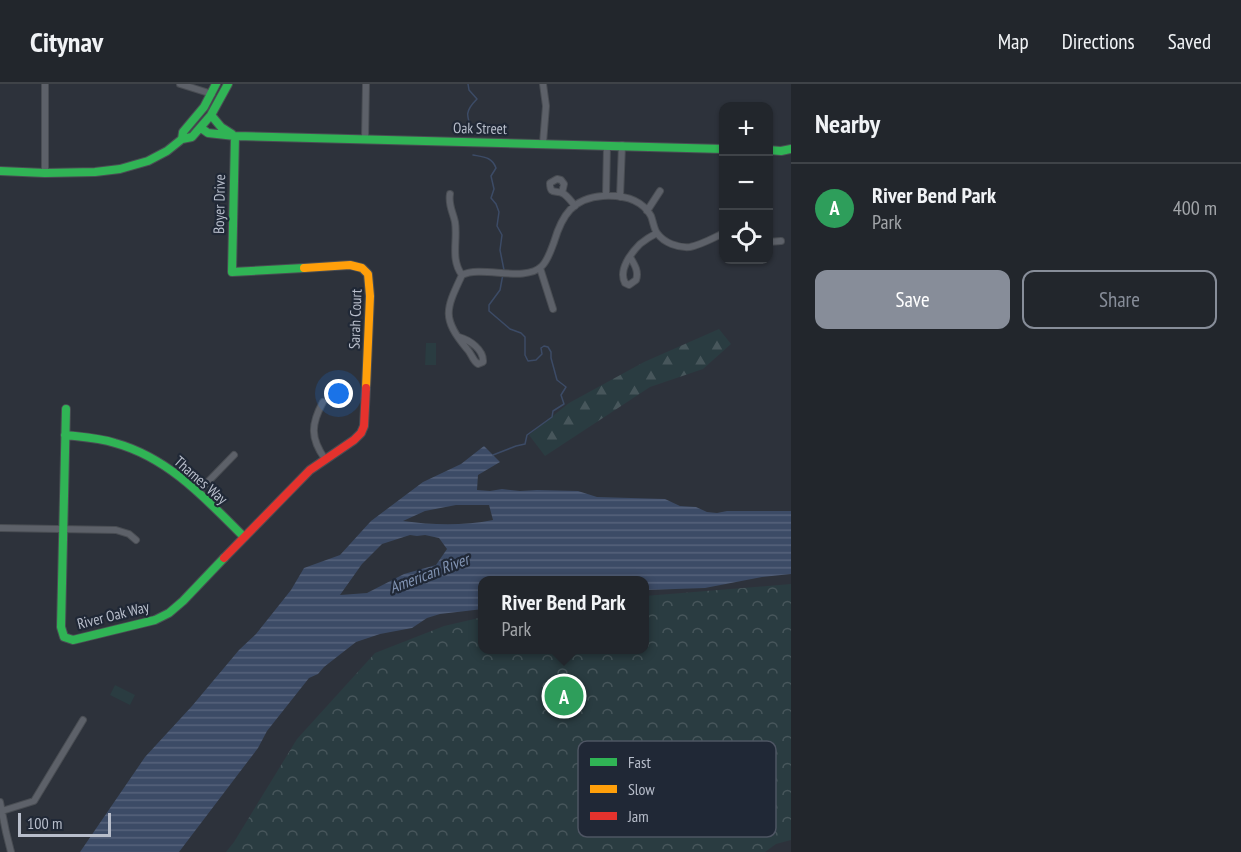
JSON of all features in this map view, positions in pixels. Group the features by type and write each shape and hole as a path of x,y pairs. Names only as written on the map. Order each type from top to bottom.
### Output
{"street":[{"path":"45,84 45,173"},
{"path":"180,84 198,88 210,97"},
{"path":"182,139 183,132 198,116 216,84"},
{"path":"0,171 75,174 120,169 148,161 167,151 182,139 192,137 211,115 228,84"},
{"path":"365,139 366,84"},
{"path":"543,84 546,106 543,143"},
{"path":"201,128 209,108 210,97"},
{"path":"211,115 221,127 235,136"},
{"path":"201,128 208,133 235,136"},
{"name":"Oak Street","path":"235,136 719,148"},
{"name":"Boyer Drive","path":"232,272 235,136"},
{"path":"606,196 607,145"},
{"path":"620,197 622,145"},
{"path":"773,150 791,149"},
{"path":"607,166 621,167"},
{"path":"647,211 660,191"},
{"path":"562,193 575,206"},
{"path":"450,194 449,207 455,226 455,261 462,275"},
{"path":"459,337 468,340 482,353 483,362 478,364 475,362 453,329 449,319 448,308 462,275 472,272 527,273 540,268 548,258 561,221 569,210 588,199 606,196 633,199 640,203 652,218 657,233 672,244 695,246 719,235"},
{"path":"630,257 640,244 657,233"},
{"path":"773,242 781,242"},
{"name":"Sarah Court","path":"232,272 350,265 362,267 367,272 370,279 370,296 364,426 361,432"},
{"path":"540,268 553,309"},
{"path":"323,402 316,417 314,435 317,447 325,459"},
{"name":"River Oak Way","path":"66,409 61,627 64,637 73,640 154,620 169,613 310,470 354,440 361,432"},
{"name":"Thames Way","path":"65,435 108,441 131,447 148,455 189,483 244,537"},
{"path":"198,492 234,455"},
{"path":"0,528 116,530 129,534 136,540"},
{"path":"2,811 34,801 83,720"},
{"path":"0,802 12,852"}],"green space":[{"path":"719,329 731,344 703,369 650,387 545,456 529,435 569,403 644,362"},
{"path":"426,343 436,343 436,365 425,365"},
{"path":"791,584 791,840 776,844 765,852 226,852 297,739 375,653 444,626 478,618 478,654 649,654 649,596"},
{"path":"115,685 135,695 130,705 110,695"}],"water":[{"name":"American River","path":"484,446 500,462 478,475 477,490 578,491 597,497 665,499 680,506 696,507 717,513 791,511 791,574 705,588 649,590 649,576 478,576 478,610 440,614 427,618 412,628 380,634 356,642 318,674 309,678 267,731 258,748 179,852 80,852 145,757 239,650 256,634 291,590 304,568 340,555 371,521 423,482 461,464","holes":["456,505 489,505 493,520 448,524 403,521 425,511","410,535 439,538 447,549 436,565 404,574 367,593 340,595 362,564 382,544"]}],"waterway":[{"path":"468,84 469,90 477,99 468,113 472,130"},
{"path":"473,155 490,160 496,168 491,176 494,189 491,198 499,212 497,226 502,235 500,250 504,270"},
{"path":"493,455 525,444 527,435 552,417 553,411 564,404 561,395 566,387 557,380 548,347 541,348 542,354 536,360 528,361 525,355 525,337 510,329 489,311 489,305 500,290 503,274"}],"traffic: fast":[{"path":"182,139 183,132 204,107 216,84"},
{"path":"0,171 95,172 120,169 148,161 167,151 182,139 192,137 211,115 228,84"},
{"path":"211,115 221,127 232,134"},
{"path":"201,128 208,133 235,136 719,149"},
{"path":"235,136 232,272 304,268"},
{"path":"773,150 791,149"},
{"path":"66,409 61,627 64,637 73,640 155,620 169,613 183,601 224,558"},
{"path":"65,435 109,441 153,459 186,481 244,537"}],"traffic: slow":[{"path":"304,268 350,265 362,268 368,274 370,296 366,388"}],"traffic: jam":[{"path":"224,558 310,470 361,433 364,426 366,388"}],"place":[{"name":"River Bend Park","path":"564,696"}]}
